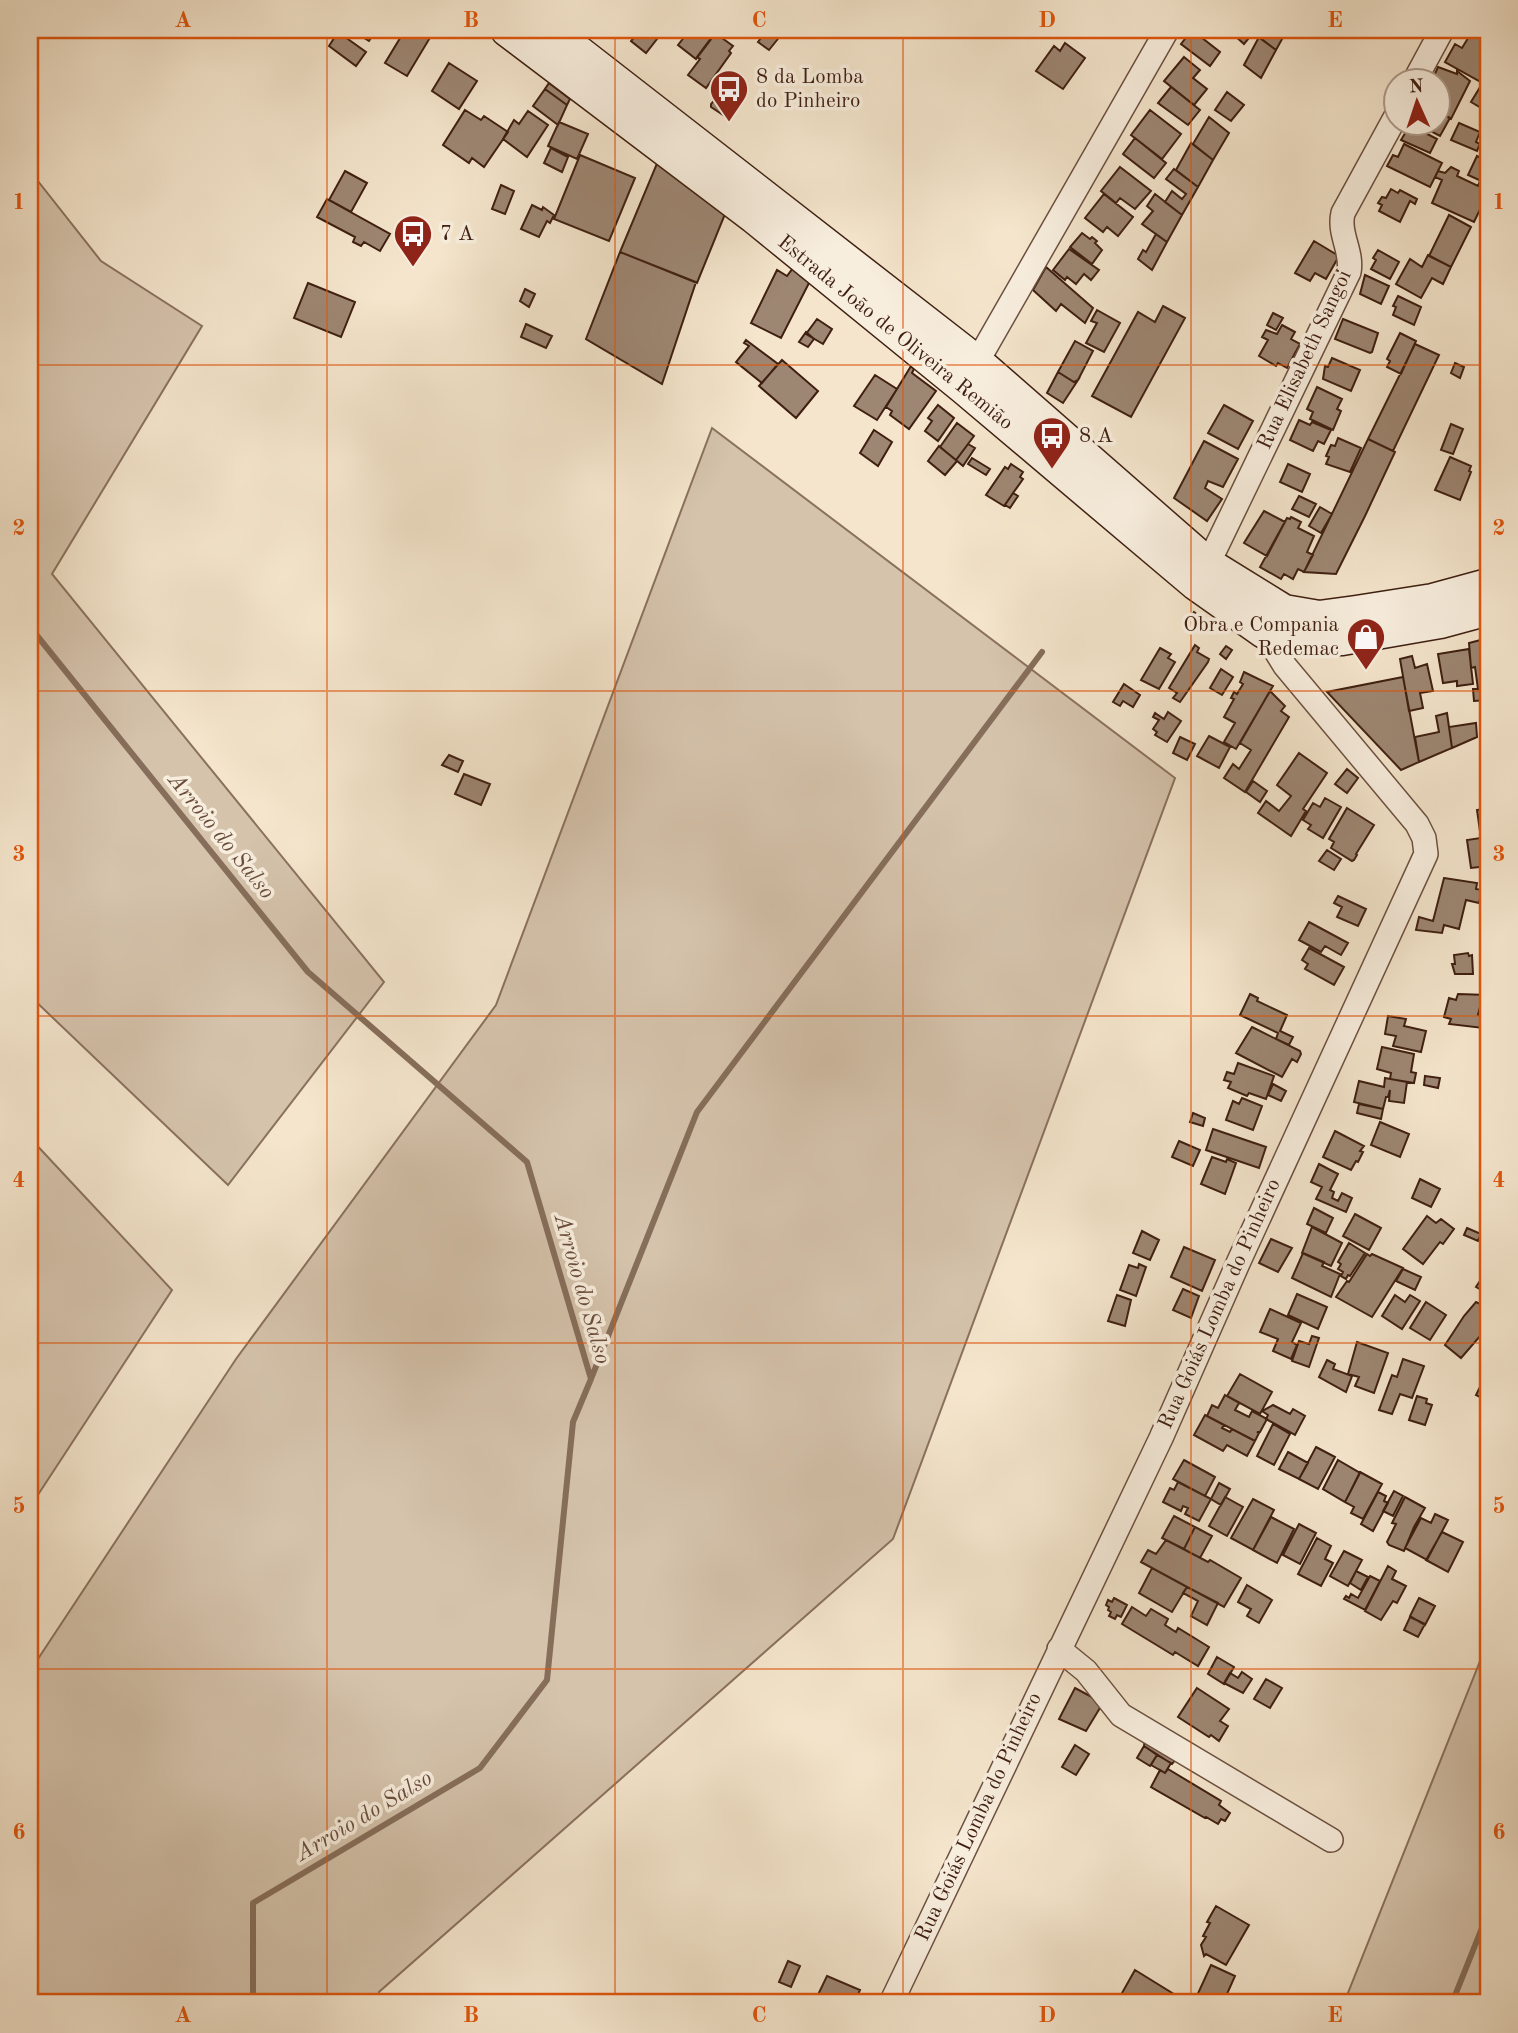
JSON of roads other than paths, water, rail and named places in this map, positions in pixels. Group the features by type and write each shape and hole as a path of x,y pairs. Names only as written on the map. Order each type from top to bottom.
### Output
{"main road":[{"name":"Estrada João de Oliveira Remião","path":"507,30 754,217 953,379 1196,584 1264,632 1300,640 1342,639 1440,622 1488,609"},
{"name":"Estrada João de Oliveira Remião","path":"550,30 977,362 1208,564 1284,611 1319,617 1433,600 1488,585"}],"street":[{"path":"977,362 1167,30"},
{"path":"1423,66 1442,30"},
{"name":"Rua Elisabeth Sangoi","path":"1208,564 1349,272 1351,261 1342,227 1343,213 1384,136"},
{"name":"Rua Goiás Lomba do Pinheiro","path":"891,2003 1161,1437 1238,1261 1426,853 1424,838 1417,824 1285,666 1264,632"},
{"path":"1059,1649 1086,1671 1121,1715 1331,1840"}],"waterway":[{"name":"Arroio do Salso","path":"30,627 308,972 527,1162 591,1379 573,1422 547,1680 480,1768 253,1903 253,2003"},
{"path":"591,1379 697,1112 1042,652"},
{"path":"1452,2003 1488,1913"}],"place":[{"name":"8 da Lomba do Pinheiro","path":"729,123"},
{"name":"7 A","path":"413,268"},
{"name":"8 A","path":"1052,470"},
{"name":"Obra e Compania Redemac","path":"1366,671"}]}
